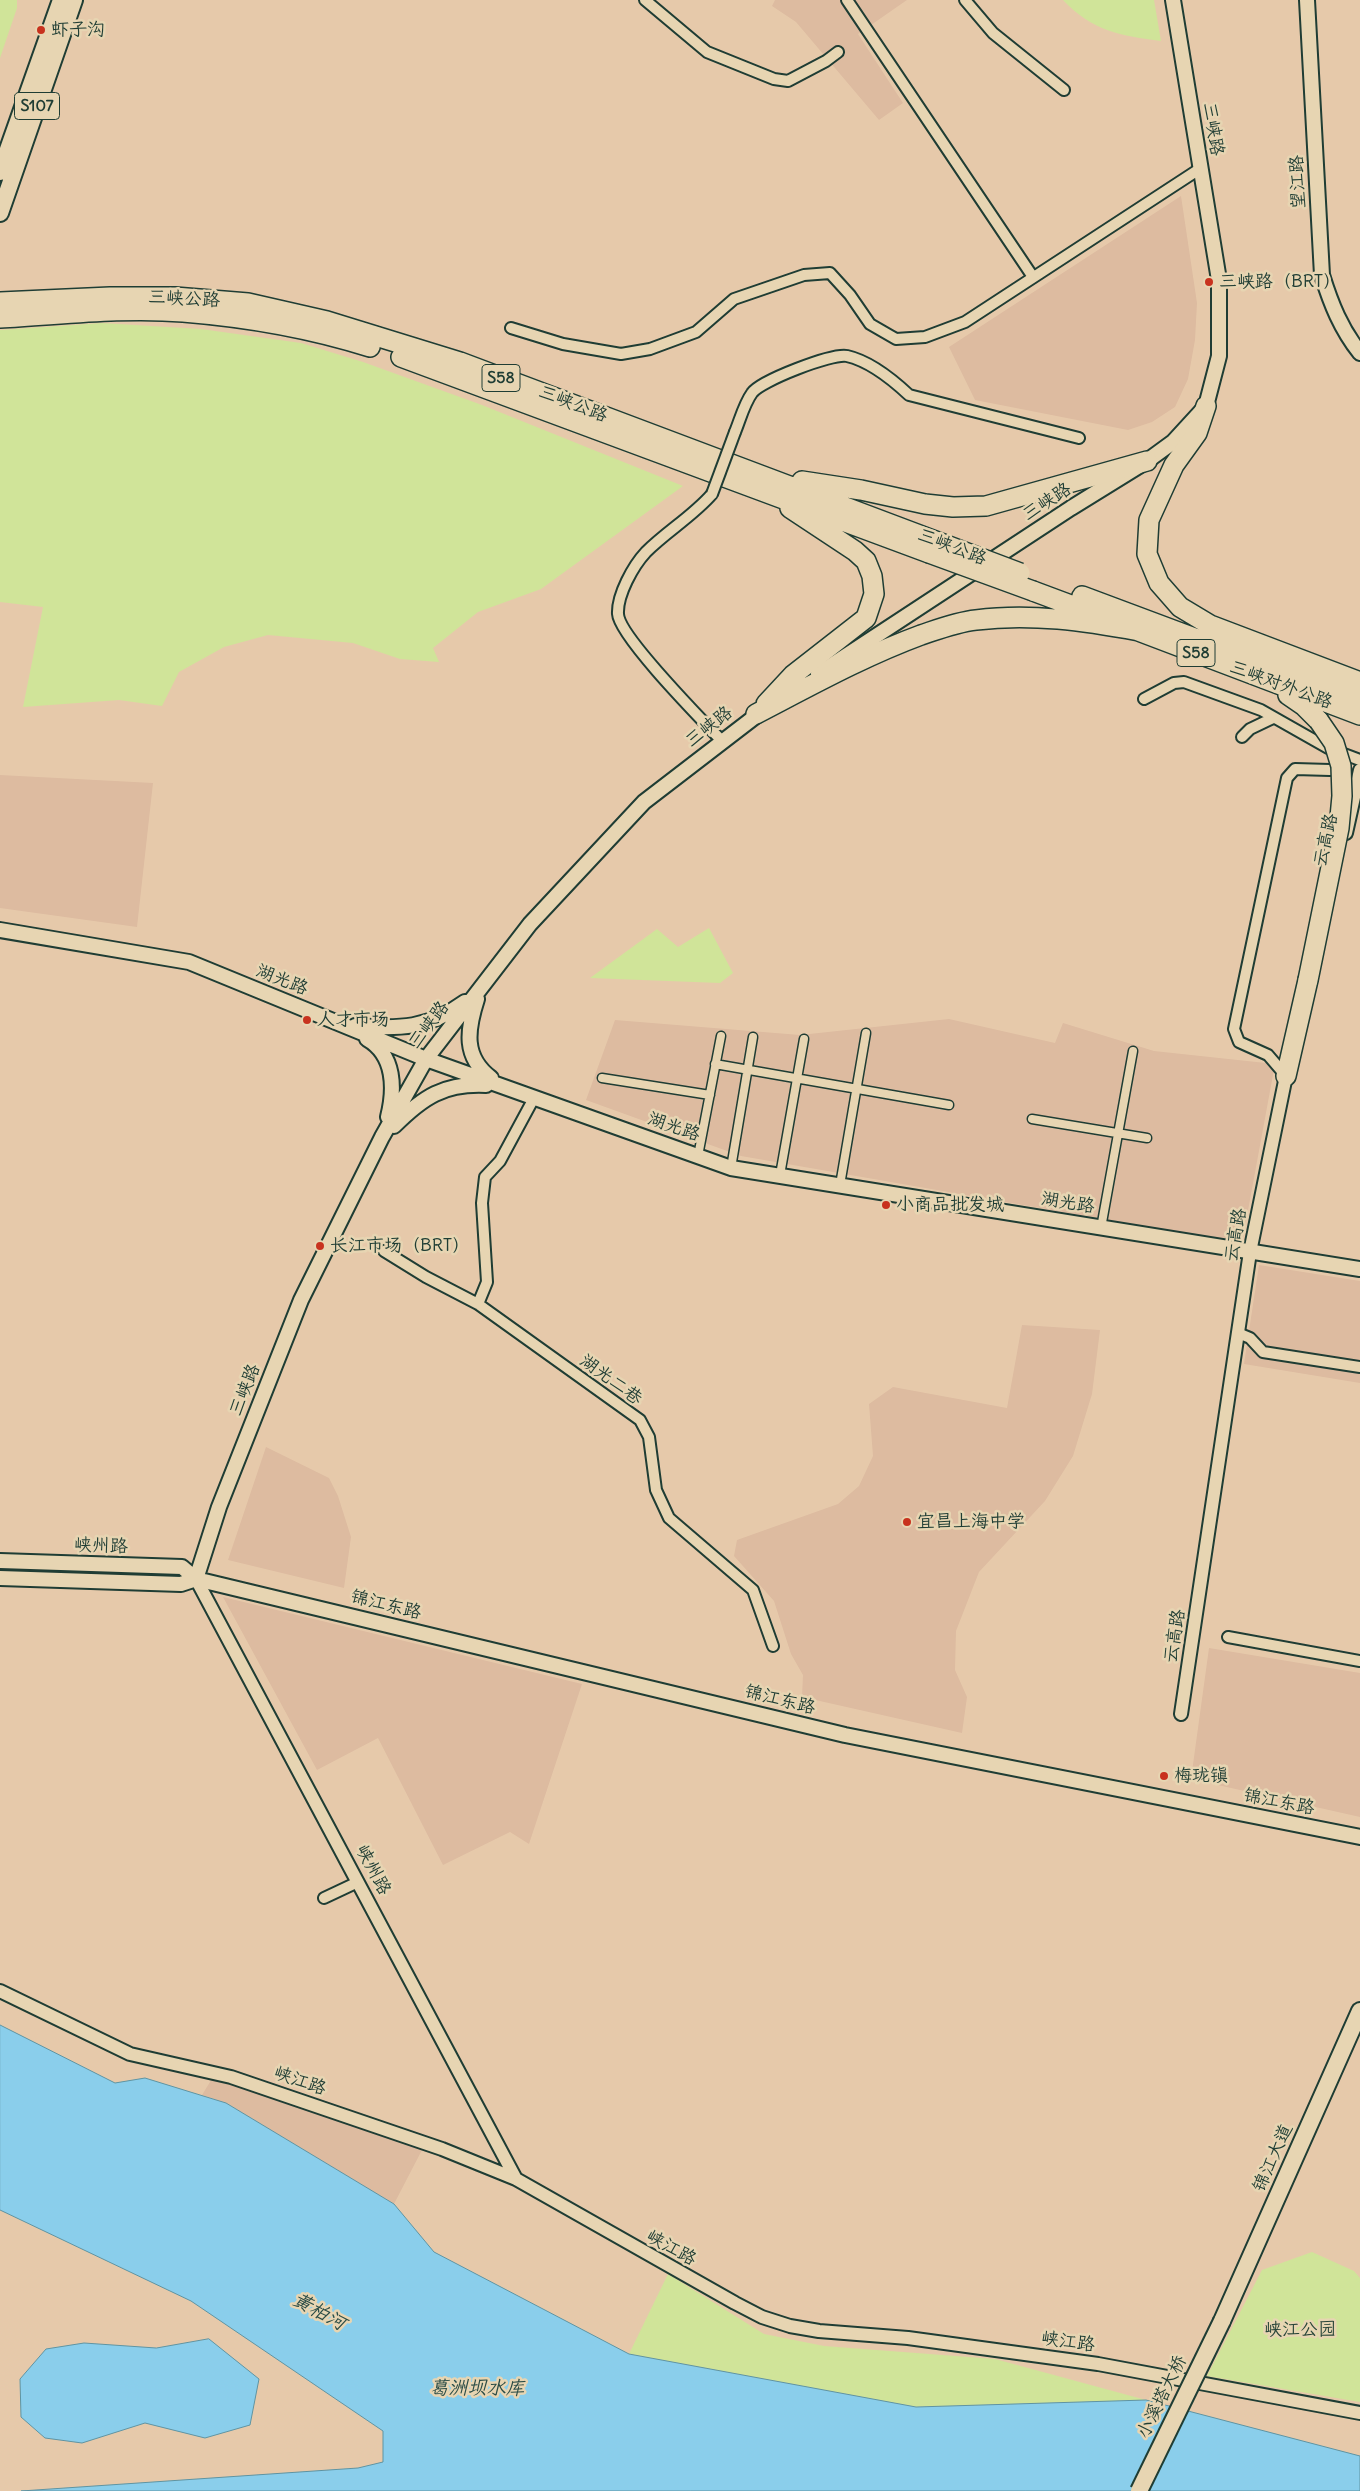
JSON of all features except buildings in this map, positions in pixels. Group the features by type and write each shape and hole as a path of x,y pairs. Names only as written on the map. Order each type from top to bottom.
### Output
{"highway":[{"name":"三峡公路","path":"0,302 113,311 182,312 296,328 365,346 437,369 764,483 1036,586"},
{"name":"三峡公路","path":"0,318 50,307"},
{"path":"1206,406 1197,433 1174,465 1149,520 1147,554 1159,583 1180,607 1210,625 1360,682"},
{"path":"764,483 861,490 925,504 953,507 986,506 1147,461"},
{"path":"756,714 793,675 866,618 874,594 872,576 866,561 764,483"},
{"name":"三峡对外公路","path":"1036,586 1139,631 1360,715"},
{"name":"三峡对外公路","path":"1036,586 1360,700"},
{"path":"756,714 868,656 954,624 991,618 1042,618 1083,621 1139,631"},
{"path":"1264,679 1304,706 1319,721 1334,743 1338,758 1342,796 1339,828 1286,1076"}],"main road":[{"path":"0,172 61,0"},
{"name":"S107","path":"0,212 74,0"},
{"name":"三峡路","path":"196,1579 219,1507 301,1300 382,1137 426,1059 530,924 644,802 756,714 1062,514 1147,461 1173,442 1206,406 1219,356 1219,280 1173,0"},
{"name":"望江路","path":"1307,0 1322,275 1332,308 1354,336 1360,353"},
{"name":"湖光路","path":"0,930 189,962 426,1059 731,1168 1360,1269"},
{"path":"344,1026 391,1028 422,1025 448,1014 479,990"},
{"path":"479,990 470,1021 470,1048 480,1070 502,1086"},
{"path":"344,1026 374,1043 390,1067 393,1096 382,1137"},
{"path":"382,1137 413,1107 436,1092 464,1084 502,1086"},
{"name":"峡州路","path":"0,1561 182,1568 196,1579"},
{"name":"峡州路","path":"0,1578 181,1584 196,1579"},
{"name":"锦江东路","path":"196,1579 845,1735 1360,1837"},
{"name":"锦江大道","path":"1222,2320 1360,2011"},
{"name":"小溪塔大桥","path":"1139,2491 1222,2320"}],"street":[{"path":"645,0 707,52 774,79 788,81 826,61 838,52"},
{"path":"847,0 1033,277"},
{"path":"965,0 993,33 1064,90"},
{"path":"511,328 563,344 621,354 650,349 696,332 734,299 804,275 830,273 850,295 870,324 896,339 925,337 965,322 1201,168"},
{"path":"722,741 642,654 624,628 618,614 626,580 646,553 700,507 712,494 752,392 790,372 826,358 846,356 861,362 890,380 909,395 1079,438"},
{"path":"1144,699 1174,683 1184,682 1261,710 1328,748 1360,760"},
{"path":"1242,737 1250,729 1273,718"},
{"path":"1286,1076 1268,1055 1239,1042 1234,1029 1286,778 1295,769 1330,770"},
{"name":"云高路","path":"1181,1714 1250,1252 1286,1076 1296,1054 1360,770"},
{"path":"840,1185 866,1033"},
{"path":"698,1156 721,1036"},
{"path":"731,1168 753,1037"},
{"path":"780,1175 804,1039"},
{"path":"1101,1228 1134,1051"},
{"path":"716,1064 949,1105"},
{"path":"602,1078 710,1095"},
{"path":"478,1304 487,1282 482,1203 485,1176 500,1161 534,1098"},
{"path":"1032,1120 1147,1138"},
{"name":"湖光二巷","path":"384,1251 426,1277 478,1304 640,1420 649,1438 656,1490 669,1518 753,1590 773,1646"},
{"path":"1238,1333 1250,1338 1263,1352 1360,1367"},
{"name":"峡州路","path":"196,1579 516,2180"},
{"path":"1228,1637 1360,1661"},
{"path":"324,1898 358,1882"},
{"name":"峡江路","path":"0,1991 130,2054 231,2077 442,2149 516,2180 735,2304 762,2317 790,2326 819,2331 908,2338 1098,2364 1360,2413"}],"shaded area":[{"path":"775,0 907,0 858,34 903,103 879,120 796,22 772,6"},
{"path":"1181,196 1197,303 1195,340 1188,379 1175,407 1152,422 1128,430 975,400 949,347"},
{"path":"0,775 153,783 137,927 0,908"},
{"path":"949,1019 1055,1043 1063,1023 1154,1051 1275,1064 1242,1243 741,1156 586,1100 615,1020 800,1035"},
{"path":"1259,1265 1360,1281 1360,1383 1244,1364"},
{"name":"宜昌上海中学","path":"1022,1325 1100,1330 1092,1394 1073,1456 1045,1501 979,1572 956,1631 955,1670 967,1697 962,1733 802,1697 803,1675 791,1654 774,1601 734,1556 737,1540 838,1504 859,1486 873,1456 869,1404 893,1387 1007,1408"},
{"path":"266,1447 329,1478 338,1496 351,1537 344,1588 228,1560"},
{"path":"223,1597 582,1684 529,1844 510,1832 443,1865 378,1738 317,1770"},
{"path":"1209,1648 1360,1673 1360,1817 1191,1779"},
{"path":"213,2077 423,2148 394,2204 226,2103 202,2095"}],"green space":[{"path":"0,0 17,0 17,8 0,58"},
{"path":"1063,0 1154,0 1161,41 1120,34 1096,25 1085,19"},
{"path":"102,323 201,329 301,343 363,362 482,405 683,486 541,589 478,612 433,648 439,662 400,659 353,643 268,635 224,647 179,672 162,706 119,700 23,707 43,607 0,602 0,330"},
{"path":"709,928 733,973 720,983 590,978 657,929 678,947"},
{"name":"峡江公园","path":"1312,2252 1354,2271 1360,2278 1360,2402 1207,2376 1262,2270"},
{"path":"668,2274 764,2334 824,2346 995,2359 1146,2400 916,2407 629,2354"}],"water":[{"name":"葛洲坝水库","path":"0,2025 115,2083 145,2078 226,2103 394,2204 434,2252 629,2354 916,2407 1146,2400 1360,2456 1360,2491 21,2491 358,2468 383,2462 383,2431 191,2301 0,2210"},
{"path":"209,2339 259,2379 250,2425 205,2438 145,2423 82,2443 45,2438 21,2417 20,2379 46,2349 84,2343 156,2348"}],"place":[{"name":"虾子沟","path":"41,30"},
{"name":"三峡路（BRT）","path":"1209,282"},
{"name":"人才市场","path":"307,1020"},
{"name":"小商品批发城","path":"886,1205"},
{"name":"长江市场（BRT）","path":"320,1246"},
{"name":"宜昌上海中学","path":"907,1522"},
{"name":"梅珑镇","path":"1164,1776"}],"water label":[{"name":"黄柏河","path":"319,2312"}]}
